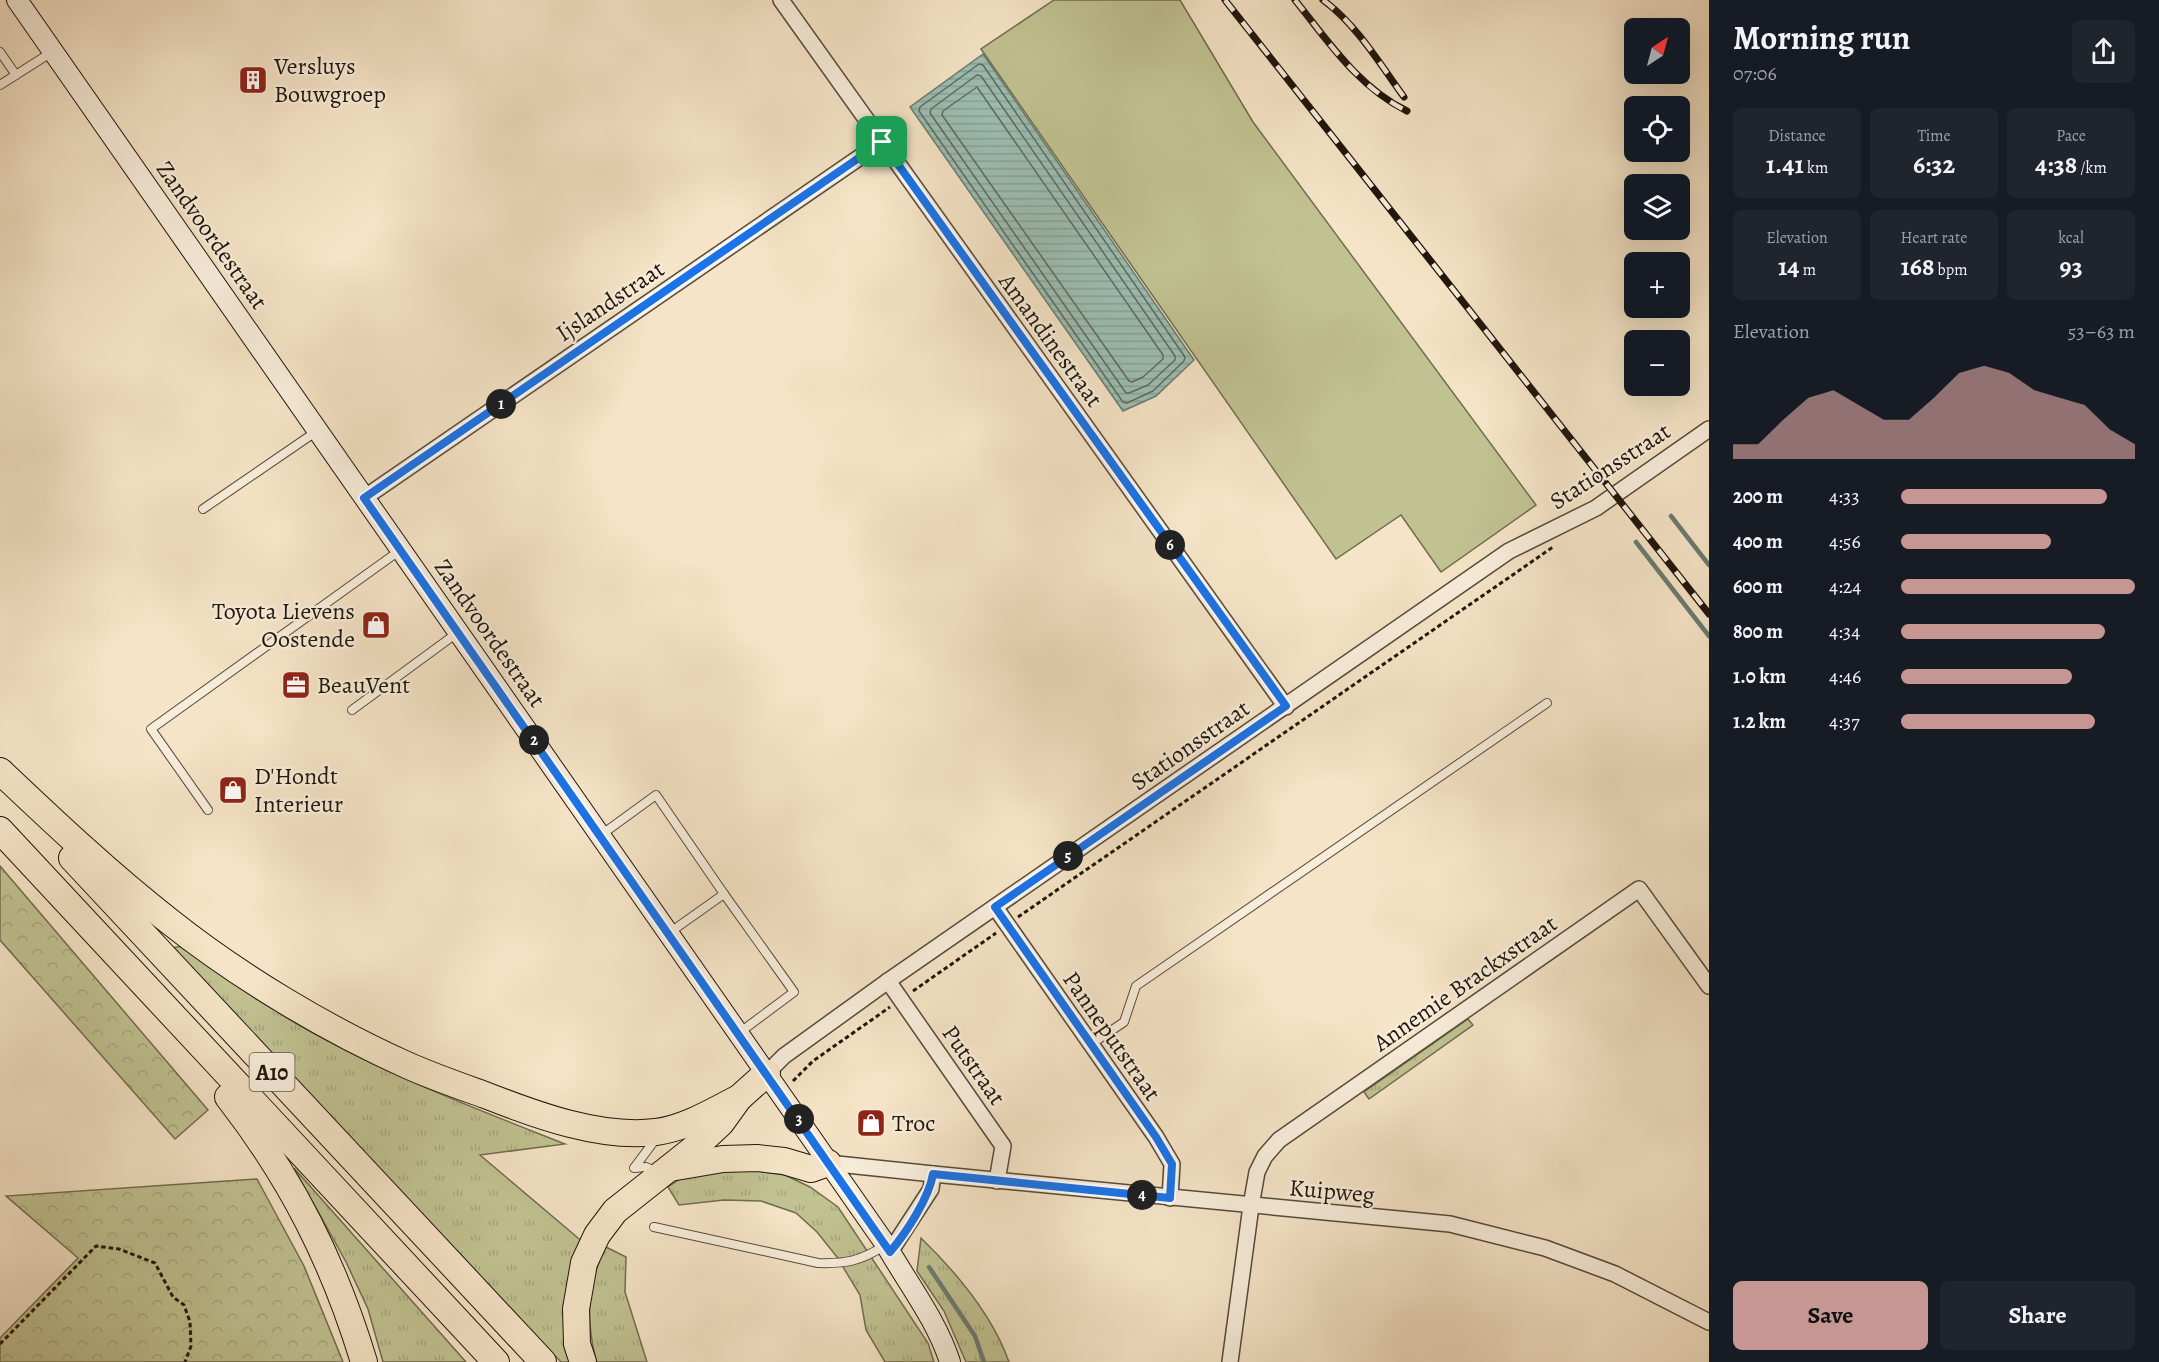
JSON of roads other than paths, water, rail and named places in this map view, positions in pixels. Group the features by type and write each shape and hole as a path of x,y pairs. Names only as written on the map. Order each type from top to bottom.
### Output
{"highway":[{"path":"0,771 110,873 171,923 259,985 346,1035 409,1066 508,1104 566,1122 605,1131 630,1133 656,1132 680,1127 774,1083"},
{"name":"A10","path":"0,781 543,1362"},
{"name":"A10","path":"0,830 496,1362"},
{"name":"A10","path":"121,960 255,1131 284,1175 316,1233 338,1286 364,1362"},
{"path":"584,1362 577,1344 576,1309 585,1263 597,1235 615,1211 692,1150 721,1123 739,1098"},
{"path":"664,1171 734,1158 784,1161 811,1168 828,1163"}],"main road":[{"name":"Zandvoordestraat","path":"17,0 888,1249 924,1306 944,1343 950,1362"}],"street":[{"name":"Amandinestraat","path":"781,0 1286,706"},
{"name":"Ijslandstraat","path":"364,498 882,142"},
{"name":"Stationsstraat","path":"774,1083 784,1056 888,981 1509,551 1596,508 1709,429"},
{"name":"Annemie Brackxstraat","path":"1251,1206 1257,1172 1265,1156 1279,1140 1639,889 1709,986"},
{"name":"Panneputstraat","path":"995,907 1156,1137 1172,1164 1170,1198"},
{"name":"Putstraat","path":"888,981 1004,1146 997,1181"},
{"name":"Kuipweg","path":"828,1163 1450,1224 1545,1248 1615,1274 1709,1322"},
{"path":"888,1249 899,1242 931,1189 933,1174"},
{"path":"1230,1362 1251,1206"}],"lane":[{"path":"0,85 53,51"},
{"path":"0,52 16,75"},
{"path":"202,509 317,430"},
{"path":"208,810 151,729 400,550"},
{"path":"352,710 458,633"},
{"path":"1090,1045 1124,1022 1136,986 1547,703"},
{"path":"600,835 656,795 794,992 739,1033"},
{"path":"669,933 724,894"},
{"path":"656,1132 655,1140 634,1168 646,1167 664,1171"},
{"path":"654,1227 818,1263 853,1262 888,1249"}],"water":[{"path":"983,54 1194,360 1156,396 1123,411 910,107"}],"waterway":[{"path":"1671,516 1709,565"},
{"path":"1636,542 1709,636"},
{"path":"929,1267 975,1336 984,1362"}],"railway":[{"path":"1225,0 1709,614"},
{"path":"1295,0 1332,47 1359,76 1389,101 1407,111"},
{"path":"1323,0 1347,21 1377,58 1404,97"}],"place":[{"name":"Versluys Bouwgroep","path":"253,80"},
{"name":"Toyota Lievens Oostende","path":"376,625"},
{"name":"BeauVent","path":"296,685"},
{"name":"D'Hondt Interieur","path":"233,790"},
{"name":"Troc","path":"871,1123"}]}
